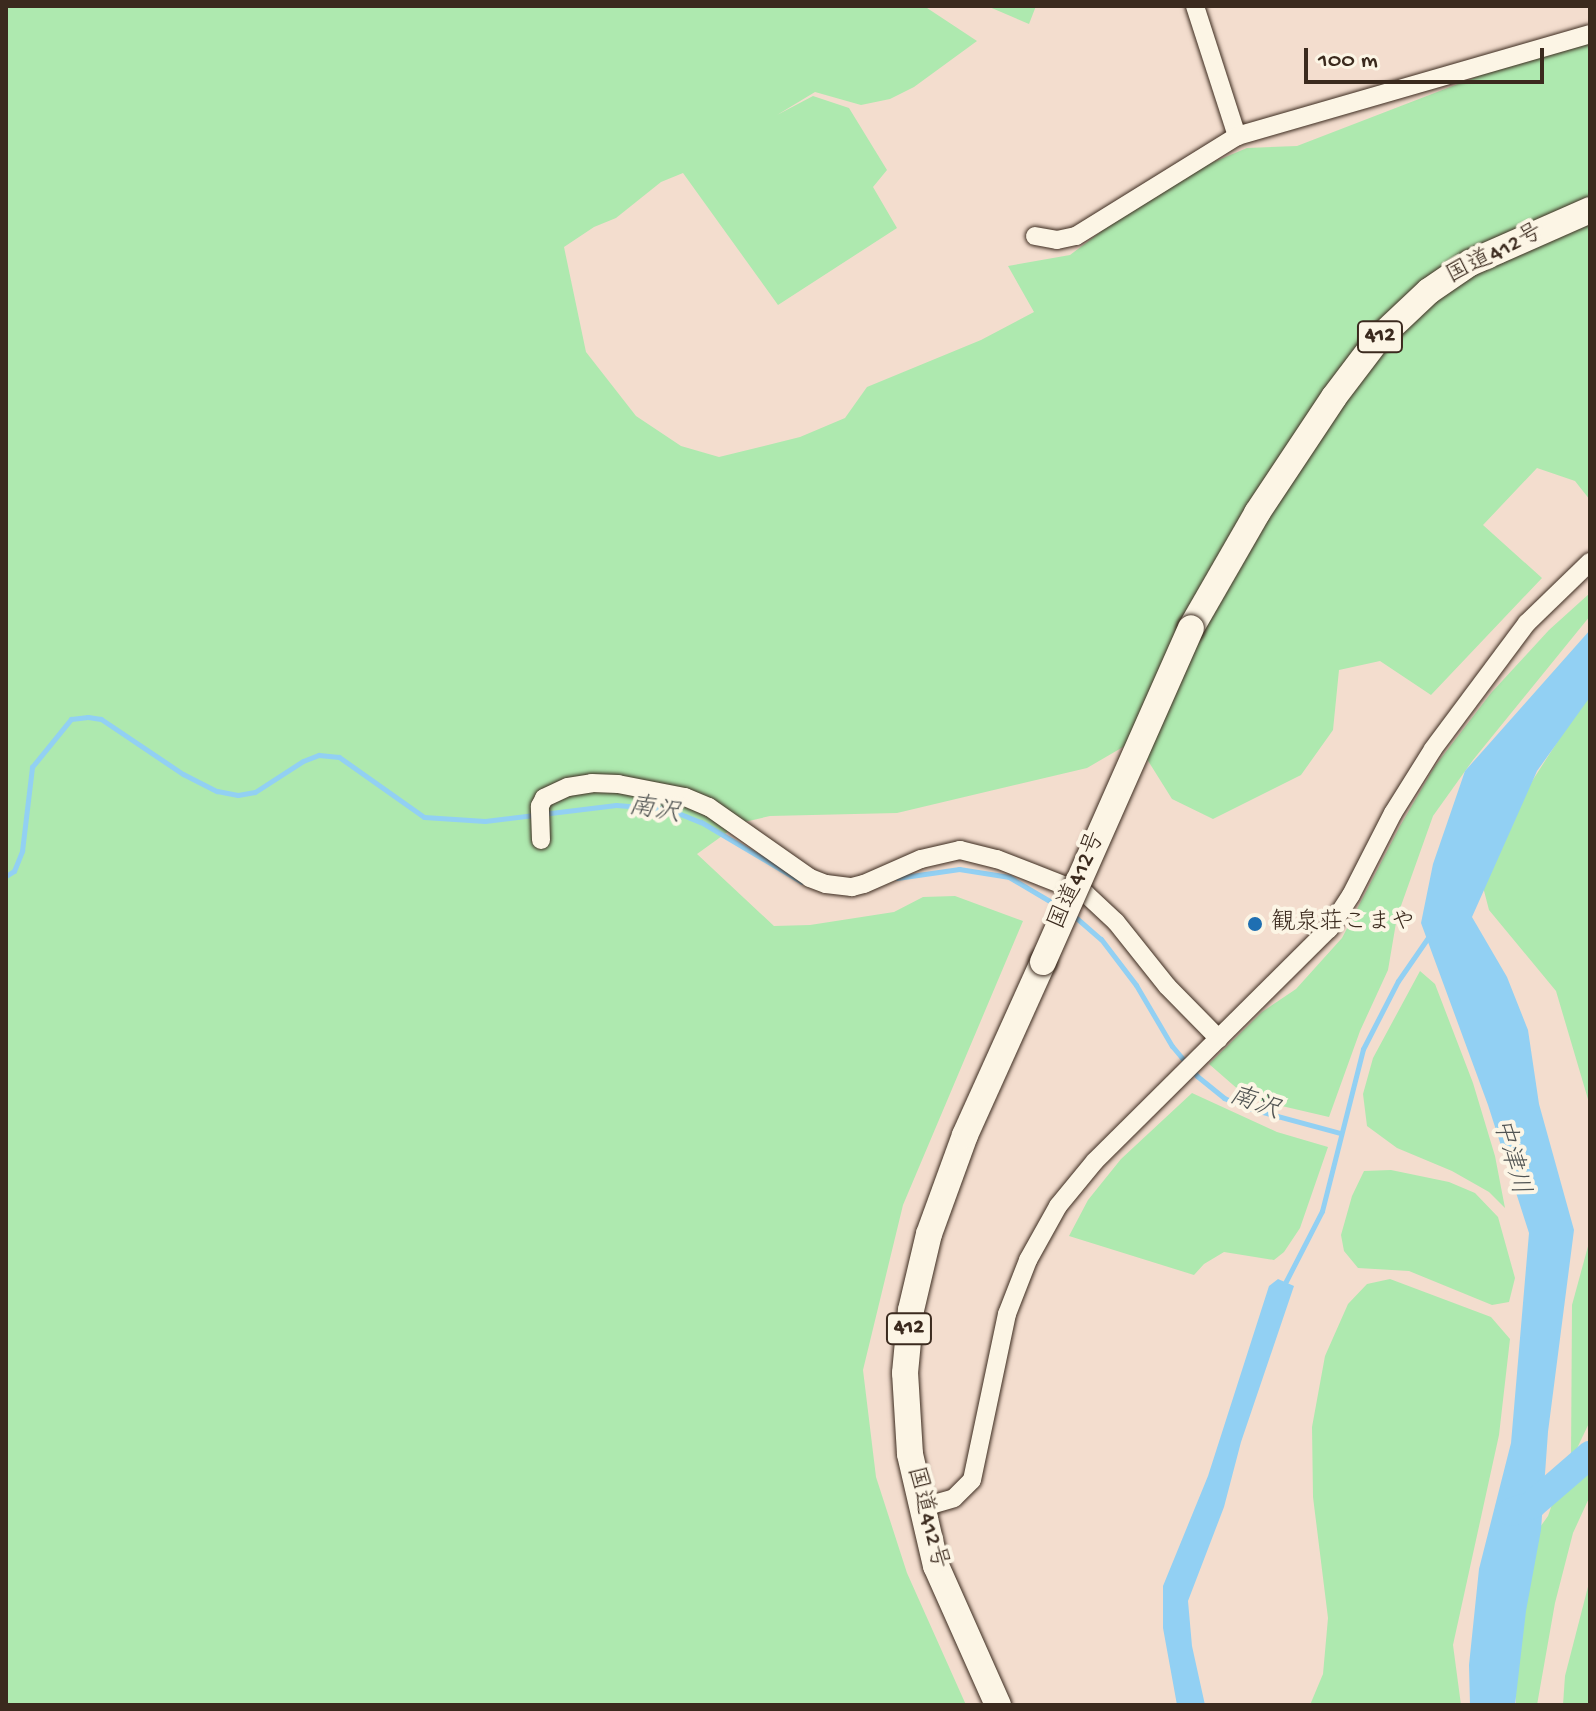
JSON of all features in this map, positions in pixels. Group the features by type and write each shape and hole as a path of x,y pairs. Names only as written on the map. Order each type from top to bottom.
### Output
{"highway":[{"name":"国道412号","path":"998,1705 936,1566 920,1508 905,1401 907,1345 918,1274 965,1135 1191,628 1239,540 1348,376 1411,306 1483,256 1590,210"}],"street":[{"path":"1195,6 1237,136"},
{"path":"1035,236 1057,240 1076,236 1237,136 1590,34"},
{"path":"920,1508 954,1498 972,1480 1007,1314 1028,1260 1051,1218 1084,1173 1329,929 1351,895 1398,804 1433,749 1527,623 1590,562"},
{"path":"541,840 540,806 544,798 568,787 592,783 685,797 709,807 810,878 826,884 852,887 864,884 921,859 960,850 997,859 1086,894 1116,922 1214,1044"}],"green space":[{"path":"6,6 924,6 977,41 914,87 890,99 861,105 815,92 777,115 813,96 849,108 887,170 873,187 897,228 778,305 683,173 661,182 616,218 594,227 564,247 586,352 636,416 681,446 719,457 800,437 845,418 867,387 981,340 1034,312 1008,266 1070,255 1168,181 1247,148 1297,146 1590,33 1590,500 1575,481 1537,468 1483,525 1542,578 1431,695 1380,661 1339,670 1333,730 1301,775 1213,819 1172,799 1135,740 1087,768 897,813 770,816 740,823 697,854 774,926 810,925 894,912 923,897 955,896 1023,921 903,1205 863,1370 876,1477 907,1573 966,1705 6,1705"},
{"path":"987,6 1036,6 1029,24"},
{"path":"1590,593 1590,616 1473,760 1433,816 1397,917 1388,970 1360,1031 1329,1117 1248,1098 1209,1064 1262,1012 1296,989 1342,938 1435,766 1491,693 1549,630"},
{"path":"1590,691 1590,1106 1556,991 1489,910 1482,883 1518,803"},
{"path":"1420,971 1435,984 1473,1083 1495,1156 1505,1208 1489,1192 1452,1171 1397,1148 1367,1126 1363,1094 1373,1058"},
{"path":"1192,1093 1277,1132 1328,1147 1300,1228 1284,1252 1274,1260 1224,1252 1204,1264 1194,1275 1069,1236 1088,1200 1121,1159"},
{"path":"1391,1170 1449,1182 1475,1193 1498,1217 1515,1278 1509,1302 1492,1305 1409,1271 1358,1268 1344,1251 1341,1235 1352,1196 1364,1171"},
{"path":"1590,1239 1590,1421 1571,1461 1572,1305"},
{"path":"1390,1279 1491,1317 1510,1339 1499,1435 1453,1645 1461,1705 1310,1705 1323,1674 1328,1618 1313,1497 1312,1427 1325,1356 1348,1304 1367,1284"},
{"path":"1590,1473 1590,1496 1573,1533 1555,1603 1537,1705 1516,1705 1513,1654 1530,1541 1548,1516 1556,1493"},
{"path":"1590,1579 1590,1705 1563,1705 1565,1676"}],"water":[{"name":"中津川","path":"1590,630 1590,697 1537,771 1472,917 1507,977 1528,1030 1539,1104 1574,1230 1548,1432 1541,1530 1526,1611 1515,1705 1470,1705 1469,1665 1479,1569 1511,1443 1529,1233 1488,1105 1421,923 1433,864 1465,771"},
{"path":"1278,1279 1294,1286 1241,1442 1224,1507 1188,1601 1192,1646 1205,1705 1177,1705 1163,1628 1163,1586 1208,1476 1269,1286"}],"waterway":[{"name":"南沢","path":"6,876 14,871 22,851 32,767 71,719 88,717 101,719 183,774 217,791 238,795 255,792 303,761 319,755 339,757 424,817 485,821 616,805 668,809 701,822 802,882"},
{"name":"南沢","path":"897,878 959,869 1009,877 1058,906"},
{"name":"南沢","path":"1073,915 1101,939 1136,985 1172,1046 1197,1076 1224,1098 1248,1108 1340,1133"},
{"path":"1284,1285 1322,1211 1363,1049 1398,981 1429,936"},
{"path":"1511,1512 1532,1505 1590,1455"}],"place":[{"name":"観泉荘こまや","path":"1255,924"}]}
